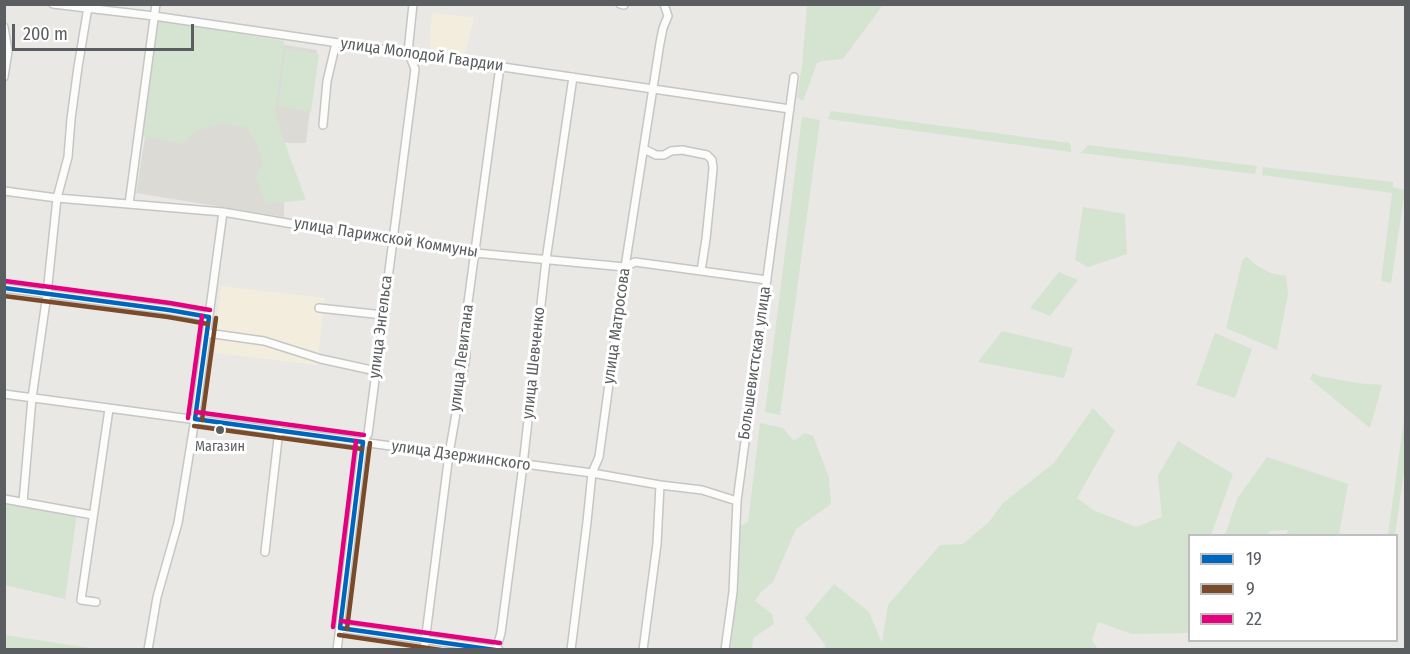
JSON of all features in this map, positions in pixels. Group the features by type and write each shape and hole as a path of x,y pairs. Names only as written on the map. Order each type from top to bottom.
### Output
{"street":[{"name":"улица Молодой Гвардии","path":"53,4 408,52 790,109"},
{"path":"129,204 156,4"},
{"name":"улица Энгельса","path":"337,650 363,442 368,434 415,69 408,52 414,4"},
{"name":"улица Матросова","path":"571,650 592,473 599,457 625,267 663,28 668,16 664,4"},
{"path":"23,502 32,398 47,294 57,198 68,157 76,77 88,7"},
{"path":"4,27 8,51 4,78"},
{"path":"323,125 327,81 336,43"},
{"name":"улица Левитана","path":"423,650 449,454 466,356 464,332 500,66"},
{"name":"улица Шевченко","path":"497,649 523,465 546,260 573,77"},
{"name":"Большевистская улица","path":"725,650 733,592 737,501 794,77"},
{"path":"644,149 656,155 681,150 707,155 712,160 712,180 701,271"},
{"name":"улица Парижской Коммуны","path":"4,190 57,198 223,212 475,253 625,267 635,262 767,280"},
{"path":"148,650 157,597 178,523 195,419 223,212"},
{"path":"4,288 209,317"},
{"path":"319,308 383,315"},
{"path":"207,333 264,341 321,359 376,371"},
{"name":"улица Дзержинского","path":"4,394 592,473 702,490 737,501"},
{"path":"96,603 81,600 109,409"},
{"path":"265,552 279,430"},
{"path":"644,650 657,544 660,485"},
{"path":"4,499 93,514"},
{"path":"340,628 497,649"}],"shaded area":[{"path":"432,13 474,17 464,58 429,55"},
{"path":"163,26 317,50 306,143 285,143 284,217 136,193"},
{"path":"221,286 325,298 317,365 214,353"}],"green space":[{"path":"807,5 882,5 843,59 817,63 803,101 797,97"},
{"path":"158,20 284,41 275,113 306,200 265,204 256,177 262,163 258,145 246,127 221,124 196,131 183,144 141,136"},
{"path":"286,49 319,54 311,112 278,106"},
{"path":"831,111 1070,143 1071,152 828,119"},
{"path":"802,117 820,120 780,415 765,412"},
{"path":"1088,145 1257,166 1255,174 1081,153"},
{"path":"1263,167 1393,182 1393,187 1405,190 1391,283 1381,281 1392,193 1262,175"},
{"path":"1083,207 1125,214 1127,254 1088,267 1075,260"},
{"path":"1246,256 1270,273 1286,276 1288,294 1277,350 1226,328 1242,262"},
{"path":"1059,272 1078,280 1050,316 1030,308"},
{"path":"1002,331 1073,348 1064,378 978,362"},
{"path":"1215,333 1252,349 1235,398 1196,385"},
{"path":"1313,373 1357,383 1382,385 1370,428 1310,379"},
{"path":"1093,408 1115,431 1077,498 1093,510 1136,527 1162,517 1158,476 1178,441 1233,474 1211,534 1188,534 1188,633 1132,634 1098,622 1092,640 1098,649 825,649 825,645 805,618 834,584 869,612 882,643 888,605 940,545 963,544 989,522 1003,503 1054,463"},
{"path":"1405,412 1405,464 1395,534 1388,534"},
{"path":"760,423 783,428 794,441 805,433 813,436 829,477 831,504 796,529 773,582 761,592 755,601 772,614 774,624 753,638 752,649 731,650 740,526 748,522"},
{"path":"1267,457 1348,484 1339,534 1286,534 1289,530 1270,531 1268,534 1225,534 1237,499"},
{"path":"4,501 77,513 65,599 5,585"},
{"path":"5,635 96,649 5,649"}],"transit line":[{"name":"22","path":"5,281 210,310"},
{"name":"19","path":"4,288 209,317"},
{"name":"9","path":"4,296 208,324"},
{"name":"22","path":"188,418 202,316"},
{"name":"19","path":"195,419 209,317"},
{"name":"9","path":"202,420 216,318"},
{"name":"22","path":"196,412 364,435"},
{"name":"19","path":"195,419 363,442"},
{"name":"9","path":"194,426 362,449"},
{"name":"22","path":"333,627 356,441"},
{"name":"19","path":"340,628 363,442"},
{"name":"9","path":"347,629 370,443"},
{"name":"22","path":"341,621 500,643"},
{"name":"19","path":"340,628 495,650"},
{"name":"9","path":"339,635 441,650"}],"place":[{"name":"Магазин","path":"220,430"}]}
